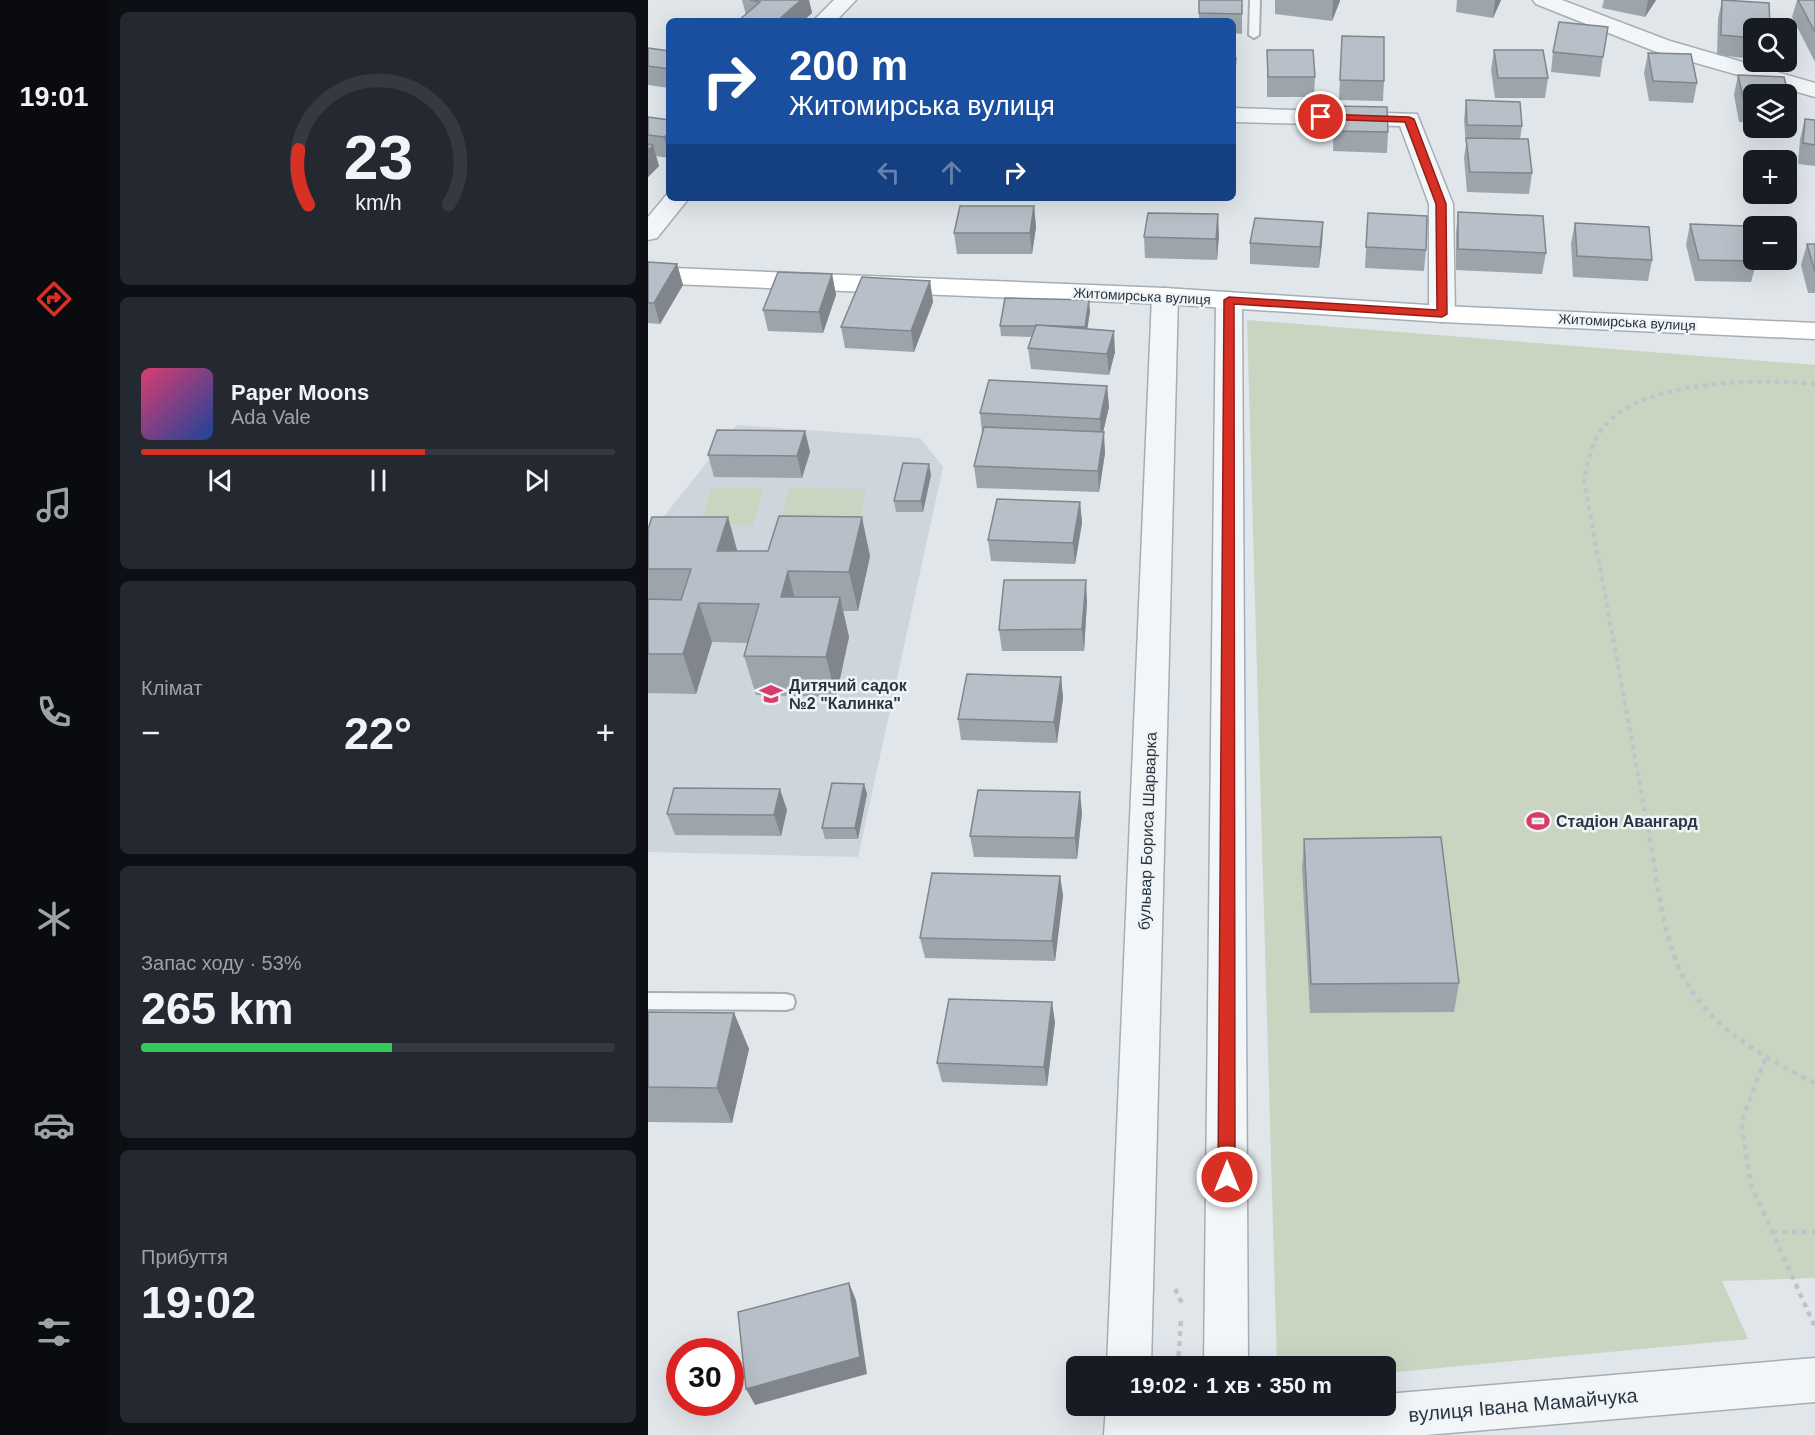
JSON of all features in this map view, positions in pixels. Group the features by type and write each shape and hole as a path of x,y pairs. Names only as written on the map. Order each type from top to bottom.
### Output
{"main road":[{"name":"Житомирська вулиця","path":"648,275 1166,296 1442,314 1815,331"}],"street":[{"path":"827,18 846,0"},
{"path":"1543,0 1662,46 1815,90"},
{"path":"1236,115 1409,119 1441,204 1442,314"},
{"path":"648,233 675,201"},
{"name":"бульвар Бориса Шарварка","path":"1129,1356 1166,296"},
{"path":"1226,1356 1229,300"},
{"name":"вулиця Івана Мамайчука","path":"1159,1435 1226,1418 1815,1380"},
{"path":"1127,1435 1128,1416"}],"lane":[{"path":"1254,35 1255,0"},
{"path":"648,1001 786,1002"}],"path":[{"path":"1815,384 1760,380 1723,381 1681,389 1639,403 1622,411 1608,422 1596,439 1584,480 1665,922 1676,961 1703,1009 1733,1036 1765,1059 1815,1083"},
{"path":"1765,1059 1741,1122 1751,1185 1815,1327"},
{"path":"1772,1232 1815,1232"}],"shaded area":[{"name":"Дитячий садок №2 \"Калинка\"","path":"737,425 920,438 943,467 858,857 648,852 648,536"}],"green space":[{"name":"Стадіон Авангард","path":"1247,320 1815,365 1815,1278 1722,1281 1748,1339 1396,1372 1396,1356 1277,1356"},
{"path":"711,488 764,488 753,525 700,525"},
{"path":"789,488 866,489 858,526 779,526"}],"building":[{"path":"750,0 801,0 780,18 741,18 760,2"},
{"path":"1199,0 1242,0 1242,14 1199,13"},
{"path":"1722,0 1769,3 1770,18 1743,18 1743,37 1721,35"},
{"path":"1798,0 1815,0 1815,32"},
{"path":"1559,22 1608,27 1603,57 1553,52"},
{"path":"1342,36 1384,37 1384,81 1340,80"},
{"path":"648,48 666,51 666,69 648,66"},
{"path":"1267,50 1313,50 1315,77 1268,77"},
{"path":"1494,50 1543,50 1548,78 1498,78"},
{"path":"1648,53 1691,54 1697,83 1653,81"},
{"path":"1738,75 1784,77 1786,84 1743,84 1743,98"},
{"path":"1466,100 1520,102 1522,126 1467,125"},
{"path":"1334,106 1387,107 1388,132 1334,131"},
{"path":"648,117 666,120 666,135 648,135"},
{"path":"1805,119 1815,120 1815,145 1803,143"},
{"path":"1466,138 1528,139 1532,173 1470,172"},
{"path":"960,206 1034,206 1030,233 954,233"},
{"path":"1458,212 1543,216 1546,253 1458,249"},
{"path":"1148,213 1218,214 1216,239 1144,237"},
{"path":"1368,213 1427,216 1426,250 1366,247"},
{"path":"1255,218 1323,222 1320,247 1250,243"},
{"path":"1575,223 1649,227 1652,260 1577,256"},
{"path":"1690,224 1743,226 1743,261 1699,260"},
{"path":"1807,244 1815,244 1815,272"},
{"path":"648,262 677,264 654,303 648,303"},
{"path":"778,272 832,274 819,312 763,310"},
{"path":"862,277 930,281 911,331 841,327"},
{"path":"1005,298 1089,300 1085,327 1000,326"},
{"path":"1036,325 1114,331 1107,354 1028,348"},
{"path":"989,380 1107,386 1100,419 980,413"},
{"path":"984,427 1104,432 1098,471 974,466"},
{"path":"717,430 805,431 797,456 708,455"},
{"path":"903,463 929,464 921,501 894,501"},
{"path":"997,499 1080,502 1073,543 988,540"},
{"path":"779,516 862,517 849,572 788,571 781,597 840,597 826,657 744,656 759,604 699,603 683,654 648,654 648,599 681,600 691,569 648,569 648,529 652,517 728,517 717,551 768,551"},
{"path":"1004,580 1086,580 1082,629 999,630"},
{"path":"967,674 1061,677 1054,722 958,719"},
{"path":"832,783 864,784 855,828 822,828"},
{"path":"674,788 780,789 774,815 667,814"},
{"path":"978,790 1080,792 1075,838 970,836"},
{"path":"1441,837 1459,983 1311,984 1304,839"},
{"path":"932,873 1060,876 1052,941 920,938"},
{"path":"949,999 1052,1002 1044,1067 937,1063"},
{"path":"648,1012 734,1013 717,1088 648,1087"},
{"path":"849,1283 860,1357 746,1389 744,1338 741,1338 738,1312"}],"place":[{"name":"Дитячий садок №2 \"Калинка\"","path":"771,694"},
{"name":"Стадіон Авангард","path":"1538,821"}],"route":[{"path":"1227,1177 1229,300 1442,314 1441,204 1409,119 1321,117"}]}
